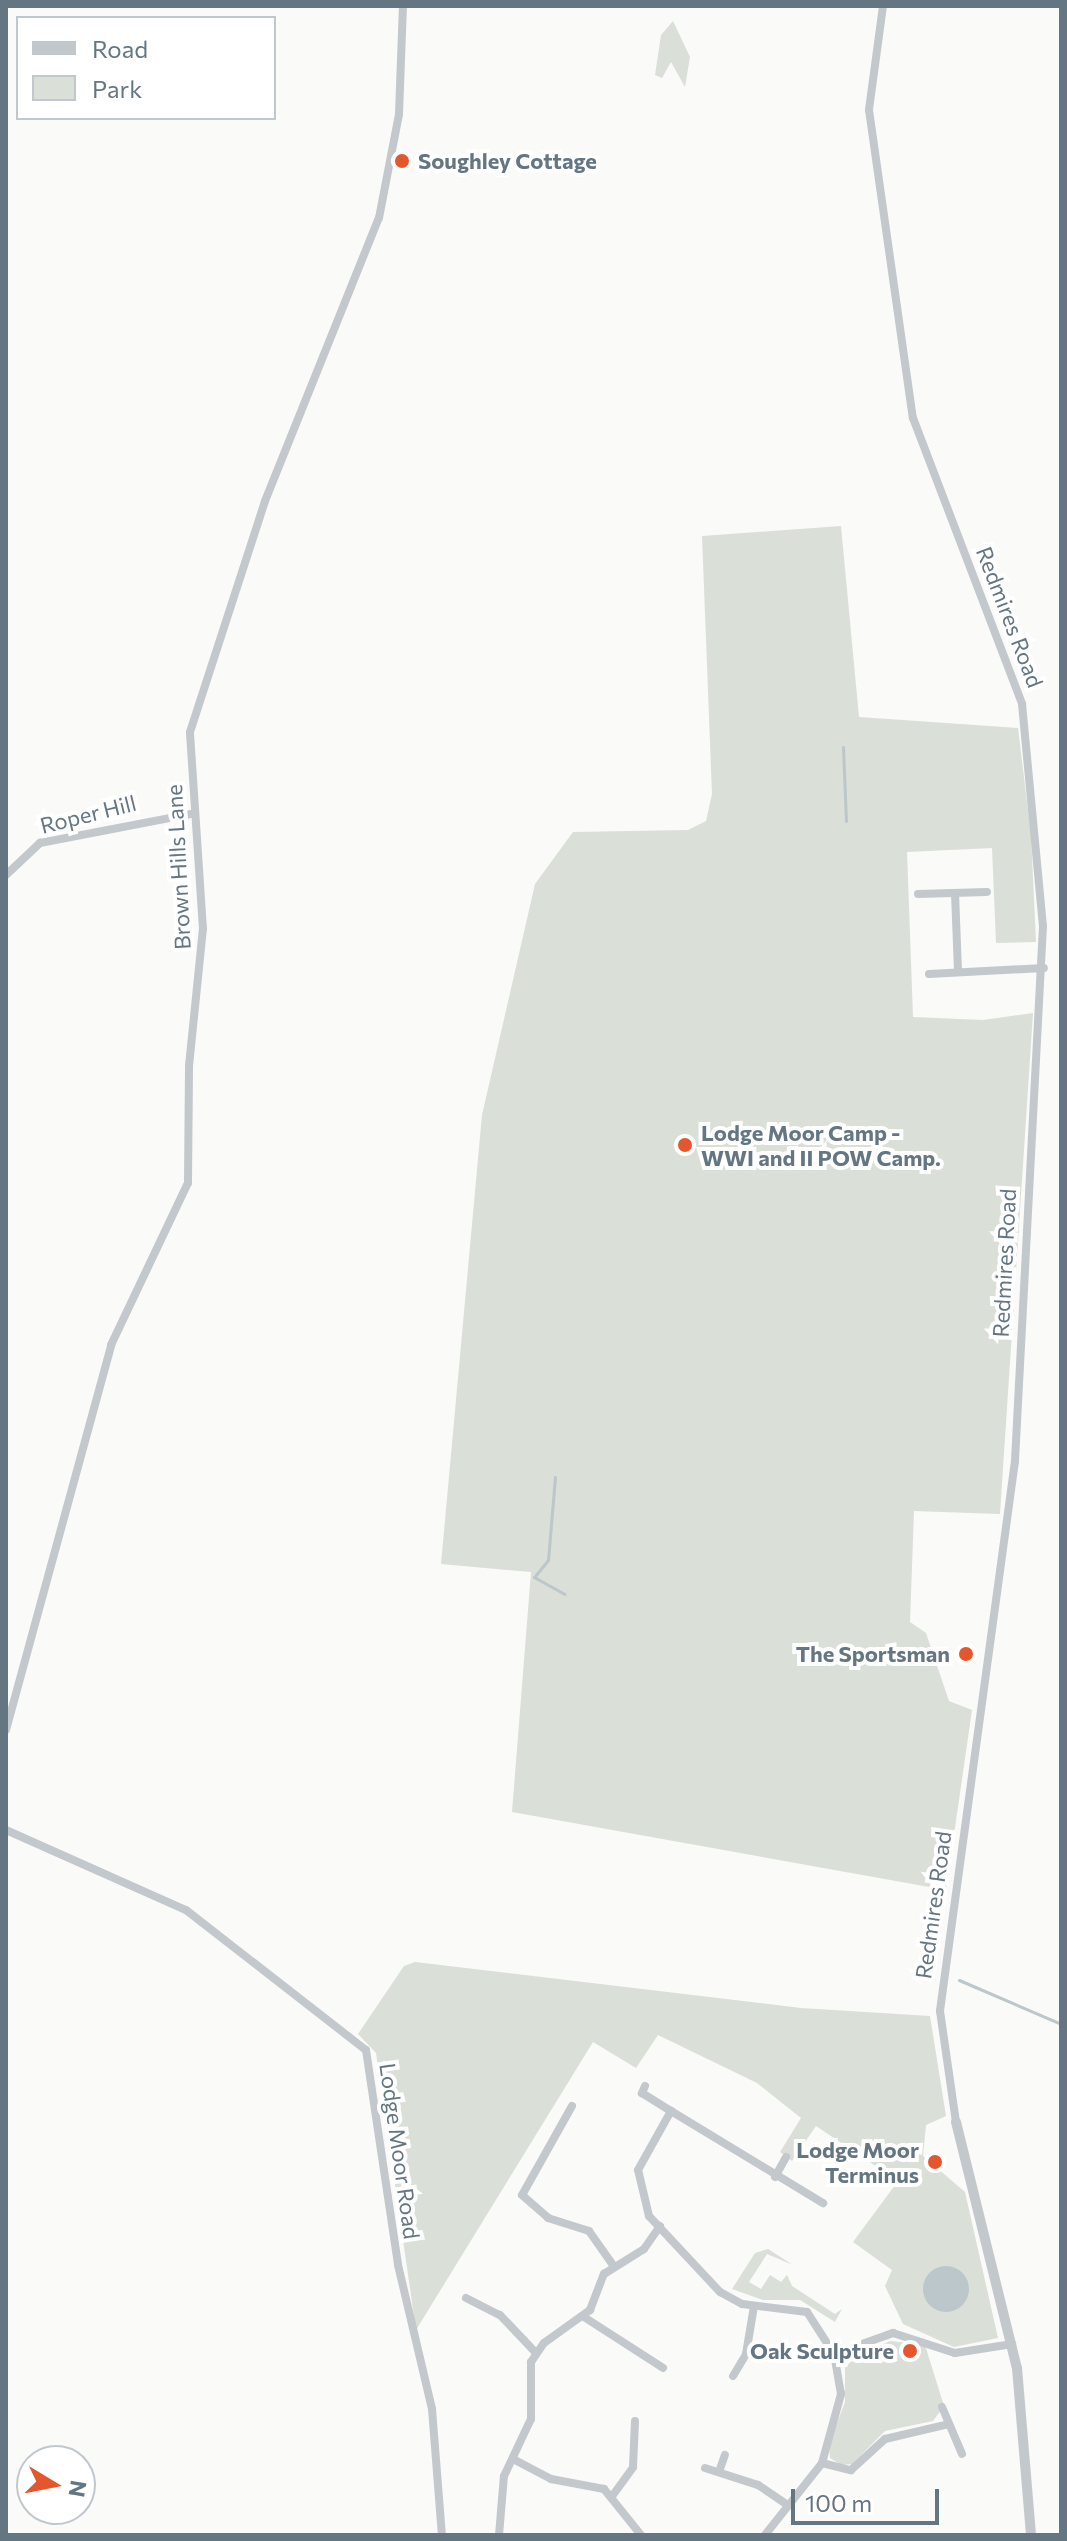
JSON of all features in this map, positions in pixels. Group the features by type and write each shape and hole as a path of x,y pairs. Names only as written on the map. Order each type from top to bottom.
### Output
{"street":[{"name":"Brown Hills Lane","path":"6,1730 111,1345 188,1183 189,1066 203,929 191,814 194,717 265,501 379,218 399,114 403,6"},
{"name":"Redmires Road","path":"883,6 869,110 913,418 1026,721 1044,968 1015,1461 940,2011 956,2122 1012,2344 1031,2535"},
{"name":"Roper Hill","path":"6,875 40,843 191,814"},
{"path":"918,894 987,892"},
{"path":"955,893 958,972"},
{"path":"929,974 1044,968"},
{"name":"Lodge Moor Road","path":"6,1830 186,1910 353,2038 372,2069 398,2265 432,2409 442,2535"},
{"path":"644,2089 671,2111 775,2177 823,2203"},
{"path":"572,2106 522,2195 548,2218 589,2231 613,2265"},
{"path":"671,2111 638,2170 641,2202 720,2292 754,2306 807,2312 834,2354 841,2394 822,2463 785,2503 765,2535"},
{"path":"775,2177 786,2157"},
{"path":"499,2535 501,2490 513,2459 529,2431 527,2378 536,2353 584,2317 613,2265 644,2249 660,2226"},
{"path":"466,2298 500,2315 536,2353"},
{"path":"733,2376 746,2354 754,2306"},
{"path":"584,2317 663,2368"},
{"path":"834,2354 893,2333 955,2353 1012,2344"},
{"path":"942,2407 945,2425 962,2454"},
{"path":"613,2495 630,2474 637,2440 635,2421"},
{"path":"822,2463 851,2470 885,2439 945,2425"},
{"path":"637,2440 648,2441"},
{"path":"719,2472 725,2455"},
{"path":"513,2459 551,2479 613,2495 641,2535"},
{"path":"705,2468 785,2503"}],"green space":[{"path":"673,21 690,57 685,87 671,62 662,78 655,75 661,35"},
{"path":"841,526 859,717 1018,728 1031,835 1036,942 996,943 992,848 907,852 913,1017 983,1020 1033,1013 1000,1514 914,1511 910,1622 926,1633 949,1701 972,1710 946,1890 512,1812 531,1572 441,1564 482,1115 535,884 573,832 688,830 706,821 712,794 702,536"},
{"path":"415,1962 801,2008 930,2016 946,2116 926,2125 923,2156 965,2192 998,2338 954,2347 903,2324 885,2286 892,2270 853,2242 898,2181 816,2126 792,2161 780,2152 801,2118 757,2083 658,2035 636,2068 593,2042 416,2330 376,2053 358,2034 404,1966"},
{"path":"768,2249 793,2265 767,2254 749,2282 761,2289 770,2275 781,2282 787,2275 792,2286 835,2314 842,2309 835,2322 800,2300 763,2300 732,2289 755,2253"},
{"path":"891,2341 925,2345 944,2406 933,2421 885,2431 852,2464 841,2465 830,2458 829,2444 845,2402 845,2368 857,2354"}],"shaded area":[{"path":"946,2266 962,2273 969,2289 962,2305 946,2312 930,2305 923,2289 930,2273"}],"waterway":[{"path":"843,747 846,821"},
{"path":"555,1477 548,1560 534,1577 565,1594"},
{"path":"959,1980 1061,2024"}],"place":[{"name":"Soughley Cottage","path":"402,161"},
{"name":"Lodge Moor Camp - WWI and II POW Camp.","path":"685,1145"},
{"name":"The Sportsman","path":"966,1654"},
{"name":"Lodge Moor Terminus","path":"935,2162"},
{"name":"Oak Sculpture","path":"910,2351"}]}
